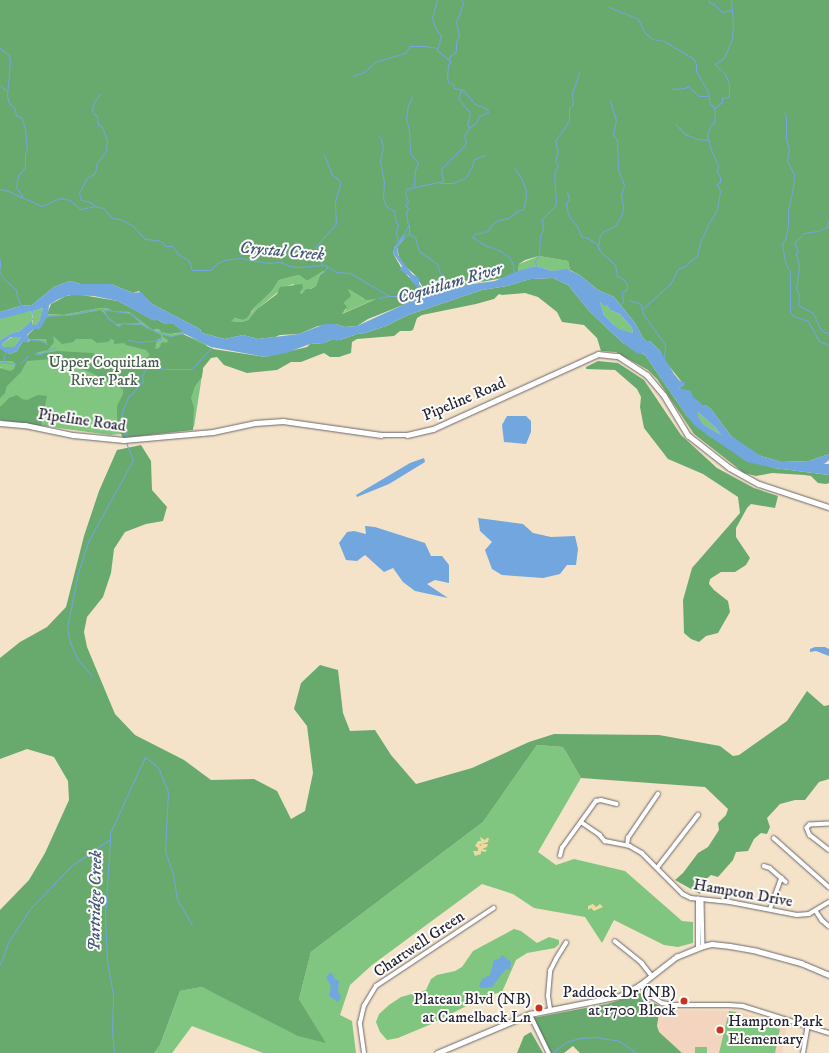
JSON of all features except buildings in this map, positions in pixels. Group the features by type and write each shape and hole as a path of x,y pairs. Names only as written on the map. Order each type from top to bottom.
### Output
{"street":[{"name":"Pipeline Road","path":"0,423 25,425 73,435 124,440 213,432 255,423 283,420 382,435 407,435 433,429 598,354 618,356 647,375 664,395 688,435 730,468 759,484 829,507"},
{"path":"627,846 628,838 658,794"},
{"path":"560,856 562,848 596,801 601,800 618,804"},
{"path":"657,868 698,815"},
{"name":"Hampton Drive","path":"581,822 600,835 605,841 627,846 642,853 683,894 700,900 730,902 797,915 809,914 829,902"},
{"path":"829,824 810,825 807,828 810,835 829,850"},
{"path":"774,838 829,887"},
{"path":"764,866 770,868 786,882"},
{"path":"770,909 781,878"},
{"path":"700,900 700,947"},
{"name":"Chartwell Green","path":"364,1053 360,1022 364,1006 376,986 494,908"},
{"path":"816,911 822,920 829,926"},
{"path":"614,941 642,963 652,976"},
{"path":"550,1009 548,996 550,971 566,943"},
{"path":"437,1053 530,1014 620,996 640,985 676,957 700,947 712,944 758,950 801,963 829,975"},
{"path":"640,985 651,996 662,1003 672,1005 743,1006 829,1033"},
{"path":"530,1014 549,1053"},
{"path":"802,1053 808,1026"}],"shaded area":[{"name":"Hampton Park Elementary","path":"655,1005 671,1010 736,1011 787,1026 782,1053 669,1053 654,1035"}],"green space":[{"path":"0,0 829,0 829,454 809,461 781,462 761,456 748,449 731,436 711,409 706,405 701,405 680,389 681,381 664,360 660,351 650,341 646,341 643,338 635,323 614,297 598,290 581,276 570,270 568,261 539,256 525,260 519,264 518,272 503,278 465,285 432,294 426,292 415,275 404,265 399,257 397,247 404,239 395,246 393,253 403,271 426,295 368,319 357,326 345,327 335,324 318,326 299,334 280,335 258,339 243,335 225,339 202,333 200,329 152,304 139,291 133,293 111,284 81,284 70,281 54,287 32,305 20,306 0,312","holes":["323,271 324,272 320,275 316,286 311,289 306,289 302,294 300,292 303,288 302,284 280,287 277,294 257,309 248,320 241,322 231,321 235,318 242,320 247,318 254,308 272,291 279,280 299,275 307,281","348,289 366,300 376,299 342,314 347,307 344,303 351,296"]},
{"path":"539,256 568,261 570,270 553,271 536,266 518,272 519,264"},
{"path":"323,271 324,272 320,275 316,286 302,294 293,284 284,287 257,309 248,320 241,322 230,321 235,318 242,320 252,312 254,308 272,291 279,280 299,275 307,281"},
{"path":"553,278 568,285 590,312 623,343 645,355 687,416 708,435 733,451 774,468 829,475 829,483 818,483 811,476 804,475 772,473 756,476 744,473 694,434 657,379 648,370 616,352 601,351 597,338 584,325 562,322 557,312 538,297 525,293 499,294 494,299 476,304 422,315 417,318 413,330 400,331 394,336 357,339 352,342 351,353 339,357 330,357 324,353 301,362 291,362 277,370 247,373 224,365 217,357 211,358 203,368 202,377 195,386 191,398 194,408 193,430 123,438 118,428 117,406 123,394 123,389 90,372 51,359 27,361 21,372 7,386 5,393 0,398 0,368 10,371 14,369 16,364 12,361 0,361 0,348 10,354 17,351 23,341 28,342 30,340 37,340 47,344 46,339 29,339 27,336 34,329 40,328 46,318 51,316 69,316 101,310 118,327 122,324 141,325 161,335 161,338 157,340 155,349 159,348 162,342 167,343 168,340 163,337 163,335 171,337 183,334 213,349 265,357 307,347 310,344 324,343 333,339 340,340 365,333 386,326 408,315 482,290 507,286 530,279","holes":["53,336 62,344 73,342 76,339 92,339 97,343 108,342 111,339 114,340 114,344 124,343 126,345 146,350 150,355 135,368 92,353 57,351 40,354 35,353 48,350 54,342"]},
{"path":"348,289 364,299 378,298 341,314 346,310 344,303 349,298"},
{"path":"76,294 118,301 153,320 156,319 166,324 174,324 184,332 171,334 161,332 159,329 153,330 129,312 113,311 107,308 99,308 64,315 47,314 51,304 66,296"},
{"path":"600,302 607,305 610,310 620,314 632,328 633,333 618,329 604,315"},
{"name":"Upper Coquitlam River Park","path":"102,307 129,312 155,330 159,329 173,334 183,332 185,334 180,334 207,343 194,427 110,435 0,420 0,370 2,367 0,368 0,361 12,361 30,341 47,314 64,315"},
{"path":"43,308 41,319 36,325 32,325 32,320 20,331 12,333 0,340 0,319 12,314 31,311 33,319 33,311"},
{"path":"107,310 131,314 140,323 116,324 108,317 105,312"},
{"path":"12,337 21,337 14,347 4,347 2,344"},
{"path":"598,361 618,363 644,380 681,435 717,468 754,488 778,496 775,508 751,504 747,508 736,528 736,537 750,558 746,565 735,572 721,572 710,579 709,584 728,601 730,612 718,633 706,636 699,642 691,639 684,633 683,600 692,568 740,513 738,497 703,474 668,459 644,428 640,407 641,397 637,389 615,370 586,369 586,367"},
{"path":"17,395 22,399 27,400 38,395 47,396 41,426 0,420 0,407 9,398"},
{"path":"698,412 716,428 721,435 703,424 698,416"},
{"path":"141,445 151,461 152,490 167,507 163,521 146,524 125,532 114,549 111,573 103,597 87,617 84,632 87,647 115,714 135,735 184,760 211,780 254,779 277,791 291,819 305,811 313,773 307,726 294,709 301,683 320,665 338,670 343,713 350,731 375,730 391,755 416,784 472,768 529,742 554,734 659,735 720,746 733,756 739,755 787,721 807,691 824,706 829,705 829,779 819,782 805,800 795,800 780,804 767,818 770,827 767,834 761,833 754,839 748,851 736,852 733,860 718,877 711,875 704,881 700,894 675,880 683,873 698,853 708,847 719,830 718,823 726,815 728,809 705,787 581,778 563,747 537,745 483,822 311,952 299,999 326,1043 298,1036 202,987 180,991 160,1045 154,1053 0,1053 0,910 29,880 45,853 69,800 68,781 54,757 27,749 0,759 0,658 20,642 47,627 66,607 84,536 99,491 117,450"},
{"path":"537,745 563,747 581,778 538,852 556,865 574,859 625,871 682,921 693,922 693,943 678,947 664,945 614,920 602,943 585,917 534,908 513,894 482,884 372,965 350,985 340,1015 352,1021 356,1053 263,1053 192,1026 172,1053 154,1053 160,1045 180,991 202,987 325,1042 299,999 311,952 483,822"},
{"path":"514,929 521,931 537,943 549,937 559,940 559,944 555,948 527,953 516,960 502,992 486,996 429,1025 398,1038 387,1040 380,1032 376,1022 379,1014 389,1005 401,997 426,990 431,979 437,975 455,971 462,967 473,951"},
{"path":"639,992 649,1001 660,1006 657,1026 659,1032 682,1053 580,1053 573,1046 564,1053 550,1053 533,1018 607,1004 627,998"},
{"path":"729,1011 736,1012 734,1019 780,1029 775,1053 719,1053"},
{"path":"531,1032 543,1053 517,1053 524,1036"},
{"path":"695,1047 707,1047 707,1053 695,1053"}],"sand":[{"path":"480,837 485,840 489,838 488,842 482,844 488,844 487,847 482,849 487,850 485,852 481,851 481,854 475,856 473,851 478,851 478,848 475,846 478,841 481,841"},
{"path":"593,904 596,907 600,904 603,907 594,911 591,908 588,910 588,906"}],"water":[{"path":"404,233 404,239 397,247 398,255 412,274 419,278 419,284 428,294 439,293 465,285 495,281 515,272 536,266 553,271 567,269 581,276 598,290 614,297 635,323 643,338 646,341 650,341 660,351 674,374 680,381 685,382 684,386 679,388 691,391 693,397 701,403 701,405 706,405 711,409 731,436 761,456 781,462 809,461 829,454 829,460 824,464 829,464 829,475 774,468 747,462 695,426 645,355 642,353 638,354 623,343 590,312 568,285 553,278 530,279 507,286 482,290 408,315 386,326 365,333 357,334 337,341 333,339 324,343 310,344 286,353 265,357 211,347 185,334 174,324 166,324 156,319 154,321 118,301 94,296 69,295 49,305 48,315 40,329 34,329 27,335 29,339 28,343 23,341 17,351 10,354 4,352 0,348 0,340 12,333 20,331 32,320 32,325 36,325 40,320 43,308 33,311 33,317 31,311 0,319 0,312 20,306 32,305 54,287 70,281 81,284 111,284 133,293 141,292 152,304 200,329 202,333 225,339 243,335 258,339 299,334 325,324 335,324 345,327 357,326 425,295 411,281 409,276 400,270 402,266 393,253 395,246","holes":["600,302 605,306 607,305 610,310 620,314 632,328 633,333 619,329 604,315","11,337 21,337 14,347 4,347 2,344","698,412 716,428 721,435 703,424 698,416"]},
{"path":"507,416 526,416 531,421 531,432 526,444 504,442 502,425"},
{"path":"424,458 425,462 389,484 357,497 356,495 410,463"},
{"path":"478,518 523,524 533,533 551,537 575,536 578,549 576,565 567,565 560,574 543,578 502,575 492,569 485,550 492,542 480,531"},
{"path":"365,526 375,527 425,543 431,556 442,556 449,565 449,583 435,580 427,584 448,598 415,591 403,582 393,568 384,572 365,555 357,561 346,560 339,543 347,532 354,531 366,534"},
{"path":"815,647 825,647 829,649 829,656 816,651 810,652 810,649"},
{"path":"502,955 511,962 510,970 507,969 504,971 492,987 481,988 479,986 482,979 490,975 494,960 499,959"},
{"path":"331,972 335,979 339,981 338,992 341,996 338,1002 329,996 331,986 326,977"}],"waterway":[{"path":"437,0 432,18 435,27 441,36 437,50 449,60"},
{"path":"404,234 408,226 406,213 408,208 405,205 408,202 405,193 406,189 443,181 441,169 464,146 466,142 464,136 469,128 476,123 479,116 488,112 487,109 475,104 463,90 454,88 453,84 448,82 449,57 456,51 456,43 459,35 456,22 463,4 462,0"},
{"path":"709,0 710,3 714,4 722,12 731,10"},
{"path":"715,108 722,102 722,98 728,97 729,93 729,84 725,74 715,64 724,58 732,38 733,23 731,0"},
{"path":"609,7 638,19 645,33 652,39 664,41 694,59 696,71 708,92 710,104 714,107 715,113 714,122 707,134 710,147 718,166 717,172 720,177 720,182 717,184 720,191 717,210 700,242 697,256 687,265 678,269 670,284 643,308"},
{"path":"353,76 364,72 375,62 405,53 410,46 437,48"},
{"path":"0,48 9,55 10,61 7,96 9,103 14,107 16,115 22,118 25,129 27,150 25,154 25,167 18,176 16,187 22,196"},
{"path":"536,266 535,261 539,255 540,235 543,230 542,219 554,207 556,202 554,174 558,165 555,161 558,152 555,141 569,121 569,108 573,104 572,94 579,72"},
{"path":"0,85 6,91"},
{"path":"671,89 685,88 688,86 699,96 707,96"},
{"path":"461,90 458,98 470,113 467,125 469,127"},
{"path":"94,205 90,202 81,200 79,193 87,178 95,173 97,163 106,151 107,140 102,127 98,124 97,116 94,114 92,109 94,102 100,94"},
{"path":"412,97 408,105 406,118 409,131 410,153 418,163 415,170 414,186"},
{"path":"601,252 598,247 600,235 604,231 615,226 622,214 623,206 621,196 624,185 618,169 617,140 613,135 616,120 610,101"},
{"path":"784,113 786,116 786,139 789,149 787,161 794,174 788,210 788,226 785,240 782,243 785,262 790,272 790,312 793,316 808,321 819,341 829,345"},
{"path":"675,124 685,134 697,139 708,140"},
{"path":"378,136 381,139 383,147 380,160 384,183 383,198 386,206 394,211 396,222 398,224 396,231 398,244"},
{"path":"322,265 315,247 336,224 335,202 340,184 339,180 332,175 324,154"},
{"path":"440,183 453,183 466,177 474,159 485,155"},
{"name":"Coquitlam River","path":"514,167 522,180 526,191 523,209 517,211 509,218 498,220 491,225 488,231 475,234 472,237 485,245 499,250 509,257 513,264 514,274"},
{"name":"Crystal Creek","path":"0,189 42,206 60,198 70,200 80,209 95,206 103,208 112,218 120,219 133,226 145,239 157,240 162,242 165,246 172,246 178,254 189,261 192,270 210,270 217,263 224,260 240,258 267,263 280,262 289,266 298,267 325,265 336,272 350,273 389,296 405,296 415,300"},
{"path":"567,192 569,199 566,204 570,218 577,226 581,236 588,238 597,244 599,250"},
{"path":"829,219 827,227 817,231 804,233 794,243 798,251 796,254 799,265 796,288 799,294 798,305 813,313 821,330 829,334"},
{"path":"404,237 409,234 409,225"},
{"name":"Coquitlam River","path":"409,234 415,237 419,251 437,264 439,271 448,282 450,289"},
{"path":"601,252 615,265 617,276 623,279 627,284 627,289 622,292 623,301 620,306"},
{"path":"0,260 0,268"},
{"name":"Crystal Creek","path":"324,272 327,267"},
{"path":"0,271 2,277 16,290 18,300 22,307"},
{"name":"Crystal Creek","path":"378,298 389,296"},
{"path":"629,300 641,304 643,314 665,344 664,360"},
{"path":"46,316 68,315 103,309 107,317 118,326 123,323 141,324 154,331 171,336 184,333"},
{"path":"105,310 130,313 137,318 141,324"},
{"path":"128,340 138,342 160,340 162,334"},
{"path":"28,339 43,341 47,344"},
{"path":"35,354 40,354 56,347"},
{"name":"Partridge Creek","path":"127,437 121,419 122,412 128,397 133,393 138,385 143,382 142,376 146,367 152,364 155,367 165,369 191,369 212,347"},
{"path":"0,363 3,362 5,353"},
{"path":"21,363 28,356"},
{"path":"3,362 16,364"},
{"name":"Partridge Creek","path":"92,676 77,658 70,642 67,628 78,573 89,540 133,460 126,443"},
{"name":"Partridge Creek","path":"114,1053 112,1029 113,995 107,962 105,917 110,833 145,757 158,767 168,792 165,851 173,874 177,899 192,925"},
{"path":"0,964 9,941 29,910 71,866 110,839"},
{"path":"553,1052 566,1042 579,1038 595,1037 619,1041 637,1053"}],"place":[{"name":"Paddock Dr (NB) at 1700 Block","path":"684,1001"},
{"name":"Plateau Blvd (NB) at Camelback Ln","path":"539,1008"},
{"name":"Hampton Park Elementary","path":"720,1030"}]}
